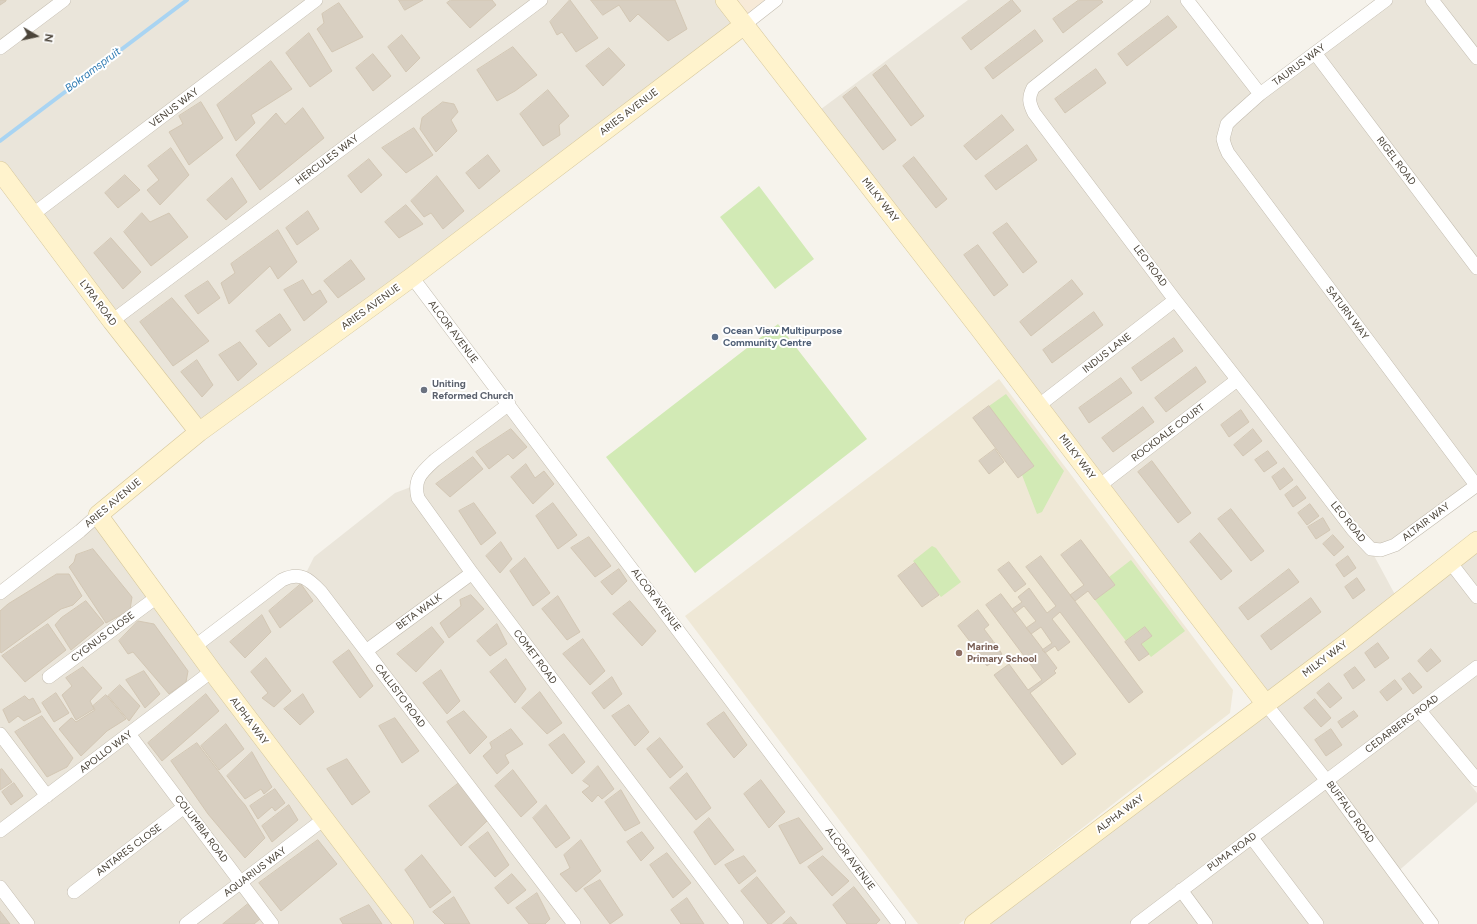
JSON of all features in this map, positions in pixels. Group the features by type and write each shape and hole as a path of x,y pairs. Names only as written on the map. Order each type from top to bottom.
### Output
{"street":[{"path":"0,48 64,0"},
{"name":"VENUS WAY","path":"32,215 316,0"},
{"name":"HERCULES WAY","path":"112,321 542,0"},
{"name":"MILKY WAY","path":"725,0 1265,703 1351,640 1477,542"},
{"path":"744,25 776,0"},
{"name":"LEO ROAD","path":"1144,0 1033,88 1030,95 1029,104 1034,113 1175,300 1353,530 1371,549"},
{"path":"1187,0 1260,94"},
{"name":"TAURUS WAY","path":"1223,139 1227,124 1260,94 1386,0"},
{"path":"1432,0 1477,58"},
{"name":"ARIES AVENUE","path":"0,593 80,531 199,432 412,277 744,25"},
{"name":"RIGEL ROAD","path":"1315,53 1477,268"},
{"name":"SATURN WAY","path":"1223,139 1228,153 1476,485"},
{"name":"LYRA ROAD","path":"0,172 112,321 199,432"},
{"name":"ALCOR AVENUE","path":"412,277 509,404 898,924"},
{"name":"INDUS LANE","path":"1038,406 1175,300"},
{"name":"ROCKDALE COURT","path":"1098,486 1237,380"},
{"name":"COMET ROAD","path":"509,404 436,460 418,478 416,485 418,498 472,573 737,924"},
{"name":"ALTAIR WAY","path":"1371,549 1381,550 1395,545 1476,485"},
{"name":"ALPHA WAY","path":"98,515 194,647 404,924"},
{"path":"1450,562 1477,597"},
{"name":"BETA WALK","path":"366,651 472,573"},
{"name":"CALLISTO ROAD","path":"194,647 289,576 296,576 310,581 318,589 366,651 574,924"},
{"name":"CYGNUS CLOSE","path":"49,677 157,597"},
{"name":"CEDARBERG ROAD","path":"1327,781 1477,667"},
{"name":"APOLLO WAY","path":"0,831 212,671"},
{"name":"ALPHA WAY","path":"974,924 1265,703"},
{"name":"BUFFALO ROAD","path":"1265,703 1327,781 1432,924"},
{"path":"1420,711 1477,780"},
{"path":"0,734 47,796"},
{"name":"COLUMBIA ROAD","path":"129,734 242,882 272,924"},
{"name":"PUMA ROAD","path":"1138,924 1327,781"},
{"name":"ANTARES CLOSE","path":"74,892 184,807"},
{"name":"AQUARIUS WAY","path":"186,924 324,819"},
{"path":"1252,838 1317,924"},
{"path":"0,887 28,924"},
{"path":"1181,890 1206,924"}],"shaded area":[{"path":"0,0 725,0 744,25 199,432 0,171"},
{"path":"725,0 776,0 744,25"},
{"path":"968,0 1187,0 1260,94 1386,0 1477,0 1477,485 1395,545 1371,550 1399,602 1477,541 1477,779 1470,784 1477,793 1477,802 1395,874 1432,924 974,924 1265,703 813,115"},
{"name":"Marine Primary School","path":"999,379 1233,690 1230,713 959,924 918,924 685,616"},
{"path":"509,404 899,924 0,924 0,593 98,515 194,647 282,580 304,577 314,557 395,493 416,485"}],"green space":[{"path":"759,186 814,259 775,289 720,217"},
{"path":"778,324 867,439 695,573 606,457"},
{"path":"1006,394 1064,471 1042,512 1037,514 1022,475 1034,466 989,406"},
{"path":"932,546 936,548 961,582 941,597 913,561"},
{"path":"1131,560 1185,631 1151,657 1141,644 1152,636 1145,627 1126,641 1095,600 1115,585 1109,577"}],"building":[{"path":"0,0 6,0 6,1 0,5"},
{"path":"399,0 423,0 405,10"},
{"path":"451,0 492,0 496,5 470,28 447,3"},
{"path":"570,0 598,38 576,52 562,32 557,35 550,22"},
{"path":"591,0 675,0 687,29 668,41 638,14 630,22 619,5 603,15"},
{"path":"1012,0 1021,11 971,50 962,38"},
{"path":"1079,0 1101,0 1103,2 1063,33 1053,19"},
{"path":"339,3 363,37 332,52 317,29 324,23 322,14"},
{"path":"1168,16 1177,27 1127,66 1118,54"},
{"path":"1035,30 1043,41 993,79 985,68"},
{"path":"309,33 332,71 310,87 286,53"},
{"path":"402,35 420,58 406,72 388,47"},
{"path":"513,47 537,75 515,91 497,101 477,70"},
{"path":"609,48 625,65 603,86 586,66"},
{"path":"373,54 391,76 373,91 356,68"},
{"path":"271,61 292,89 251,115 255,123 236,141 217,105"},
{"path":"886,65 924,116 911,126 873,75"},
{"path":"1096,69 1106,83 1065,113 1055,99"},
{"path":"856,87 896,140 883,150 843,97"},
{"path":"548,90 569,116 559,125 560,135 543,146 520,114"},
{"path":"201,102 223,138 189,165 169,132 183,124 179,116"},
{"path":"443,102 454,104 458,112 451,120 457,131 436,152 420,129 422,118"},
{"path":"303,108 324,138 260,190 236,155 276,113 285,124"},
{"path":"1002,115 1014,130 976,160 964,146"},
{"path":"414,128 433,155 406,173 382,148"},
{"path":"1027,145 1037,160 996,190 985,176"},
{"path":"171,148 189,175 160,205 147,190 159,180 148,166"},
{"path":"488,155 500,171 479,189 466,173"},
{"path":"914,157 947,199 936,208 903,166"},
{"path":"369,159 382,175 361,193 348,176"},
{"path":"125,175 140,190 118,208 105,193"},
{"path":"437,176 464,211 443,229 431,213 424,217 411,201"},
{"path":"232,178 247,202 226,220 207,200"},
{"path":"406,205 423,224 399,238 385,222"},
{"path":"308,211 319,229 297,245 286,228"},
{"path":"142,213 150,222 169,213 188,237 151,266 124,232"},
{"path":"1007,223 1037,262 1023,273 993,233"},
{"path":"278,230 297,262 278,279 270,266 229,304 221,283 235,273 231,264"},
{"path":"111,238 141,272 123,289 94,253"},
{"path":"978,245 1008,285 994,296 964,255"},
{"path":"351,260 365,279 338,298 324,281"},
{"path":"303,280 312,295 320,290 327,302 304,321 284,290"},
{"path":"1072,280 1083,294 1031,336 1020,322"},
{"path":"208,281 220,298 198,314 185,296"},
{"path":"172,298 209,341 173,366 140,322"},
{"path":"1094,312 1103,325 1052,363 1043,350"},
{"path":"280,314 291,330 269,347 256,331"},
{"path":"1174,338 1183,351 1141,381 1132,368"},
{"path":"240,342 257,364 238,381 219,355"},
{"path":"197,360 213,385 202,397 181,372"},
{"path":"1196,367 1206,382 1166,412 1155,398"},
{"path":"1121,378 1132,393 1089,423 1079,408"},
{"path":"989,406 1034,466 1018,478 973,418"},
{"path":"1143,407 1154,422 1113,452 1102,438"},
{"path":"1241,410 1249,422 1229,437 1221,425"},
{"path":"511,429 527,447 513,459 508,454 489,469 476,452"},
{"path":"1253,429 1262,441 1243,456 1234,445"},
{"path":"995,449 1004,462 989,474 979,461"},
{"path":"1268,451 1277,463 1264,472 1255,460"},
{"path":"473,457 483,469 450,497 436,484"},
{"path":"1152,461 1191,513 1178,523 1138,472"},
{"path":"526,464 535,478 544,471 554,484 533,504 511,477"},
{"path":"1284,468 1293,480 1280,490 1272,477"},
{"path":"1297,486 1306,498 1293,507 1285,495"},
{"path":"474,503 496,533 481,545 459,511"},
{"path":"553,503 577,535 558,549 536,516"},
{"path":"1310,504 1319,516 1307,525 1298,513"},
{"path":"1231,509 1264,551 1251,561 1218,519"},
{"path":"1323,518 1330,530 1316,539 1308,527"},
{"path":"1200,533 1232,571 1221,580 1190,542"},
{"path":"1333,535 1344,547 1334,556 1323,544"},
{"path":"589,537 611,566 595,577 571,548"},
{"path":"1081,540 1115,585 1095,600 1088,591 1075,601 1070,595 1084,585 1061,555"},
{"path":"501,542 512,559 500,573 486,556"},
{"path":"93,549 132,597 130,610 106,623 69,567 74,562 76,555"},
{"path":"1041,556 1143,692 1129,703 1060,612 1052,619 1070,642 1058,651 1055,646 1045,653 1042,650 1052,643 1041,627 1031,634 1026,628 1036,621 1024,606 1015,613 1012,609 1022,602 1018,597 1029,588 1047,613 1056,606 1026,567"},
{"path":"1348,556 1356,568 1344,577 1336,565"},
{"path":"525,558 550,593 533,606 510,571"},
{"path":"1009,562 1026,584 1015,592 998,570"},
{"path":"915,563 939,595 922,607 898,576"},
{"path":"619,569 627,581 612,595 601,582"},
{"path":"1289,569 1299,582 1248,620 1239,608"},
{"path":"57,574 69,574 82,596 73,605 61,609 1,653 0,611 8,604"},
{"path":"1357,578 1365,590 1353,599 1345,587"},
{"path":"301,584 313,601 280,628 269,611"},
{"path":"1001,594 1057,668 1054,671 1056,673 1030,693 1076,754 1062,765 994,675 1009,664 1028,690 1042,680 986,605"},
{"path":"471,595 484,609 449,638 440,623 461,606 460,600"},
{"path":"558,596 580,632 567,640 542,609"},
{"path":"1311,598 1321,612 1271,650 1261,636"},
{"path":"86,601 104,623 71,650 55,625 61,618"},
{"path":"630,601 656,631 642,646 613,614"},
{"path":"978,610 989,625 984,629 993,641 978,652 958,626"},
{"path":"262,615 271,632 245,658 230,642"},
{"path":"138,621 154,624 188,671 186,682 169,694 133,652 128,654 119,641"},
{"path":"48,624 66,650 25,682 2,656"},
{"path":"497,624 507,644 490,656 477,641"},
{"path":"432,627 444,642 416,672 397,654"},
{"path":"1145,627 1152,636 1141,644 1149,654 1139,661 1125,642"},
{"path":"583,639 605,671 590,685 563,654"},
{"path":"994,642 1002,654 987,666 978,654"},
{"path":"1378,643 1389,658 1375,668 1365,653"},
{"path":"1431,649 1441,661 1427,672 1418,661"},
{"path":"349,650 373,686 360,698 333,662"},
{"path":"266,658 291,691 274,707 262,698 268,693 251,672"},
{"path":"506,659 526,689 515,703 490,672"},
{"path":"83,667 102,688 90,701 94,709 76,720 62,695 72,686 66,678"},
{"path":"1355,667 1365,680 1353,689 1344,675"},
{"path":"441,670 460,701 447,714 423,683"},
{"path":"144,671 160,694 145,708 126,680"},
{"path":"1410,673 1422,687 1413,694 1402,679"},
{"path":"612,677 622,694 604,709 592,693"},
{"path":"1395,680 1402,689 1387,701 1380,692"},
{"path":"1329,683 1342,698 1330,708 1317,693"},
{"path":"120,685 140,706 129,721 108,696"},
{"path":"540,692 562,723 547,734 522,708"},
{"path":"56,693 69,713 54,722 42,703"},
{"path":"206,694 219,711 162,761 148,743"},
{"path":"303,694 314,712 300,725 284,709"},
{"path":"106,695 126,719 107,731 81,756 59,729 71,718 76,722 95,710 93,706"},
{"path":"25,696 29,700 33,698 41,712 24,721 18,716 9,723 3,710"},
{"path":"1315,699 1331,718 1321,727 1304,708"},
{"path":"629,705 649,732 635,746 612,716"},
{"path":"464,711 487,737 470,754 447,722"},
{"path":"1354,711 1358,716 1342,728 1338,722"},
{"path":"724,712 747,745 734,758 707,724"},
{"path":"42,716 73,758 67,767 47,777 15,732"},
{"path":"395,718 419,751 402,763 379,726"},
{"path":"226,724 244,749 219,770 201,746"},
{"path":"511,729 523,744 505,755 509,763 497,774 483,756 492,748 490,743"},
{"path":"1331,729 1342,745 1326,756 1315,740"},
{"path":"564,734 585,762 572,774 549,745"},
{"path":"660,738 683,767 670,778 647,749"},
{"path":"197,743 245,805 265,838 245,858 208,814 171,761"},
{"path":"252,752 272,787 264,794 261,789 245,799 227,776"},
{"path":"347,759 370,792 352,805 327,769"},
{"path":"598,766 614,789 602,799 598,795 592,802 582,792 590,786 583,781"},
{"path":"2,769 12,782 0,790 0,770"},
{"path":"513,770 537,802 521,817 495,786"},
{"path":"687,773 711,808 696,820 670,788"},
{"path":"761,780 785,812 769,828 744,794"},
{"path":"14,783 23,796 11,805 2,792"},
{"path":"459,783 487,821 461,846 429,806"},
{"path":"275,789 285,803 275,811 272,807 258,819 250,806"},
{"path":"621,790 640,823 625,831 605,802"},
{"path":"289,805 298,820 272,842 262,826"},
{"path":"546,805 570,838 556,848 533,818"},
{"path":"709,818 734,850 715,865 694,832"},
{"path":"799,818 823,849 800,864 779,826"},
{"path":"488,832 509,865 495,877 469,847"},
{"path":"642,832 654,848 641,861 627,842"},
{"path":"318,840 337,864 281,911 259,883"},
{"path":"581,840 601,871 576,892 560,874 570,868 564,855"},
{"path":"667,853 691,883 673,898 650,865"},
{"path":"422,855 451,892 430,908 405,870"},
{"path":"744,856 756,871 739,884 725,865"},
{"path":"823,856 849,881 832,896 808,867"},
{"path":"512,874 526,890 508,904 495,888"},
{"path":"757,877 785,912 771,924 768,924 741,891"},
{"path":"600,880 623,915 610,924 584,889"},
{"path":"854,887 880,920 876,924 847,924 833,905"},
{"path":"537,893 550,919 545,924 529,924 516,908"},
{"path":"454,897 470,924 445,924 433,912"},
{"path":"687,898 704,924 681,924 671,910"},
{"path":"248,904 260,919 254,924 223,924"},
{"path":"369,905 382,924 343,924 340,919"},
{"path":"0,911 10,924 0,924"},
{"path":"791,917 797,924 783,924"}],"waterway":[{"name":"Bokramspruit","path":"0,141 187,0"}],"place":[{"name":"Ocean View Multipurpose Community Centre","path":"715,337"},
{"name":"Uniting Reformed Church","path":"424,390"},
{"name":"Marine Primary School","path":"959,653"}]}
